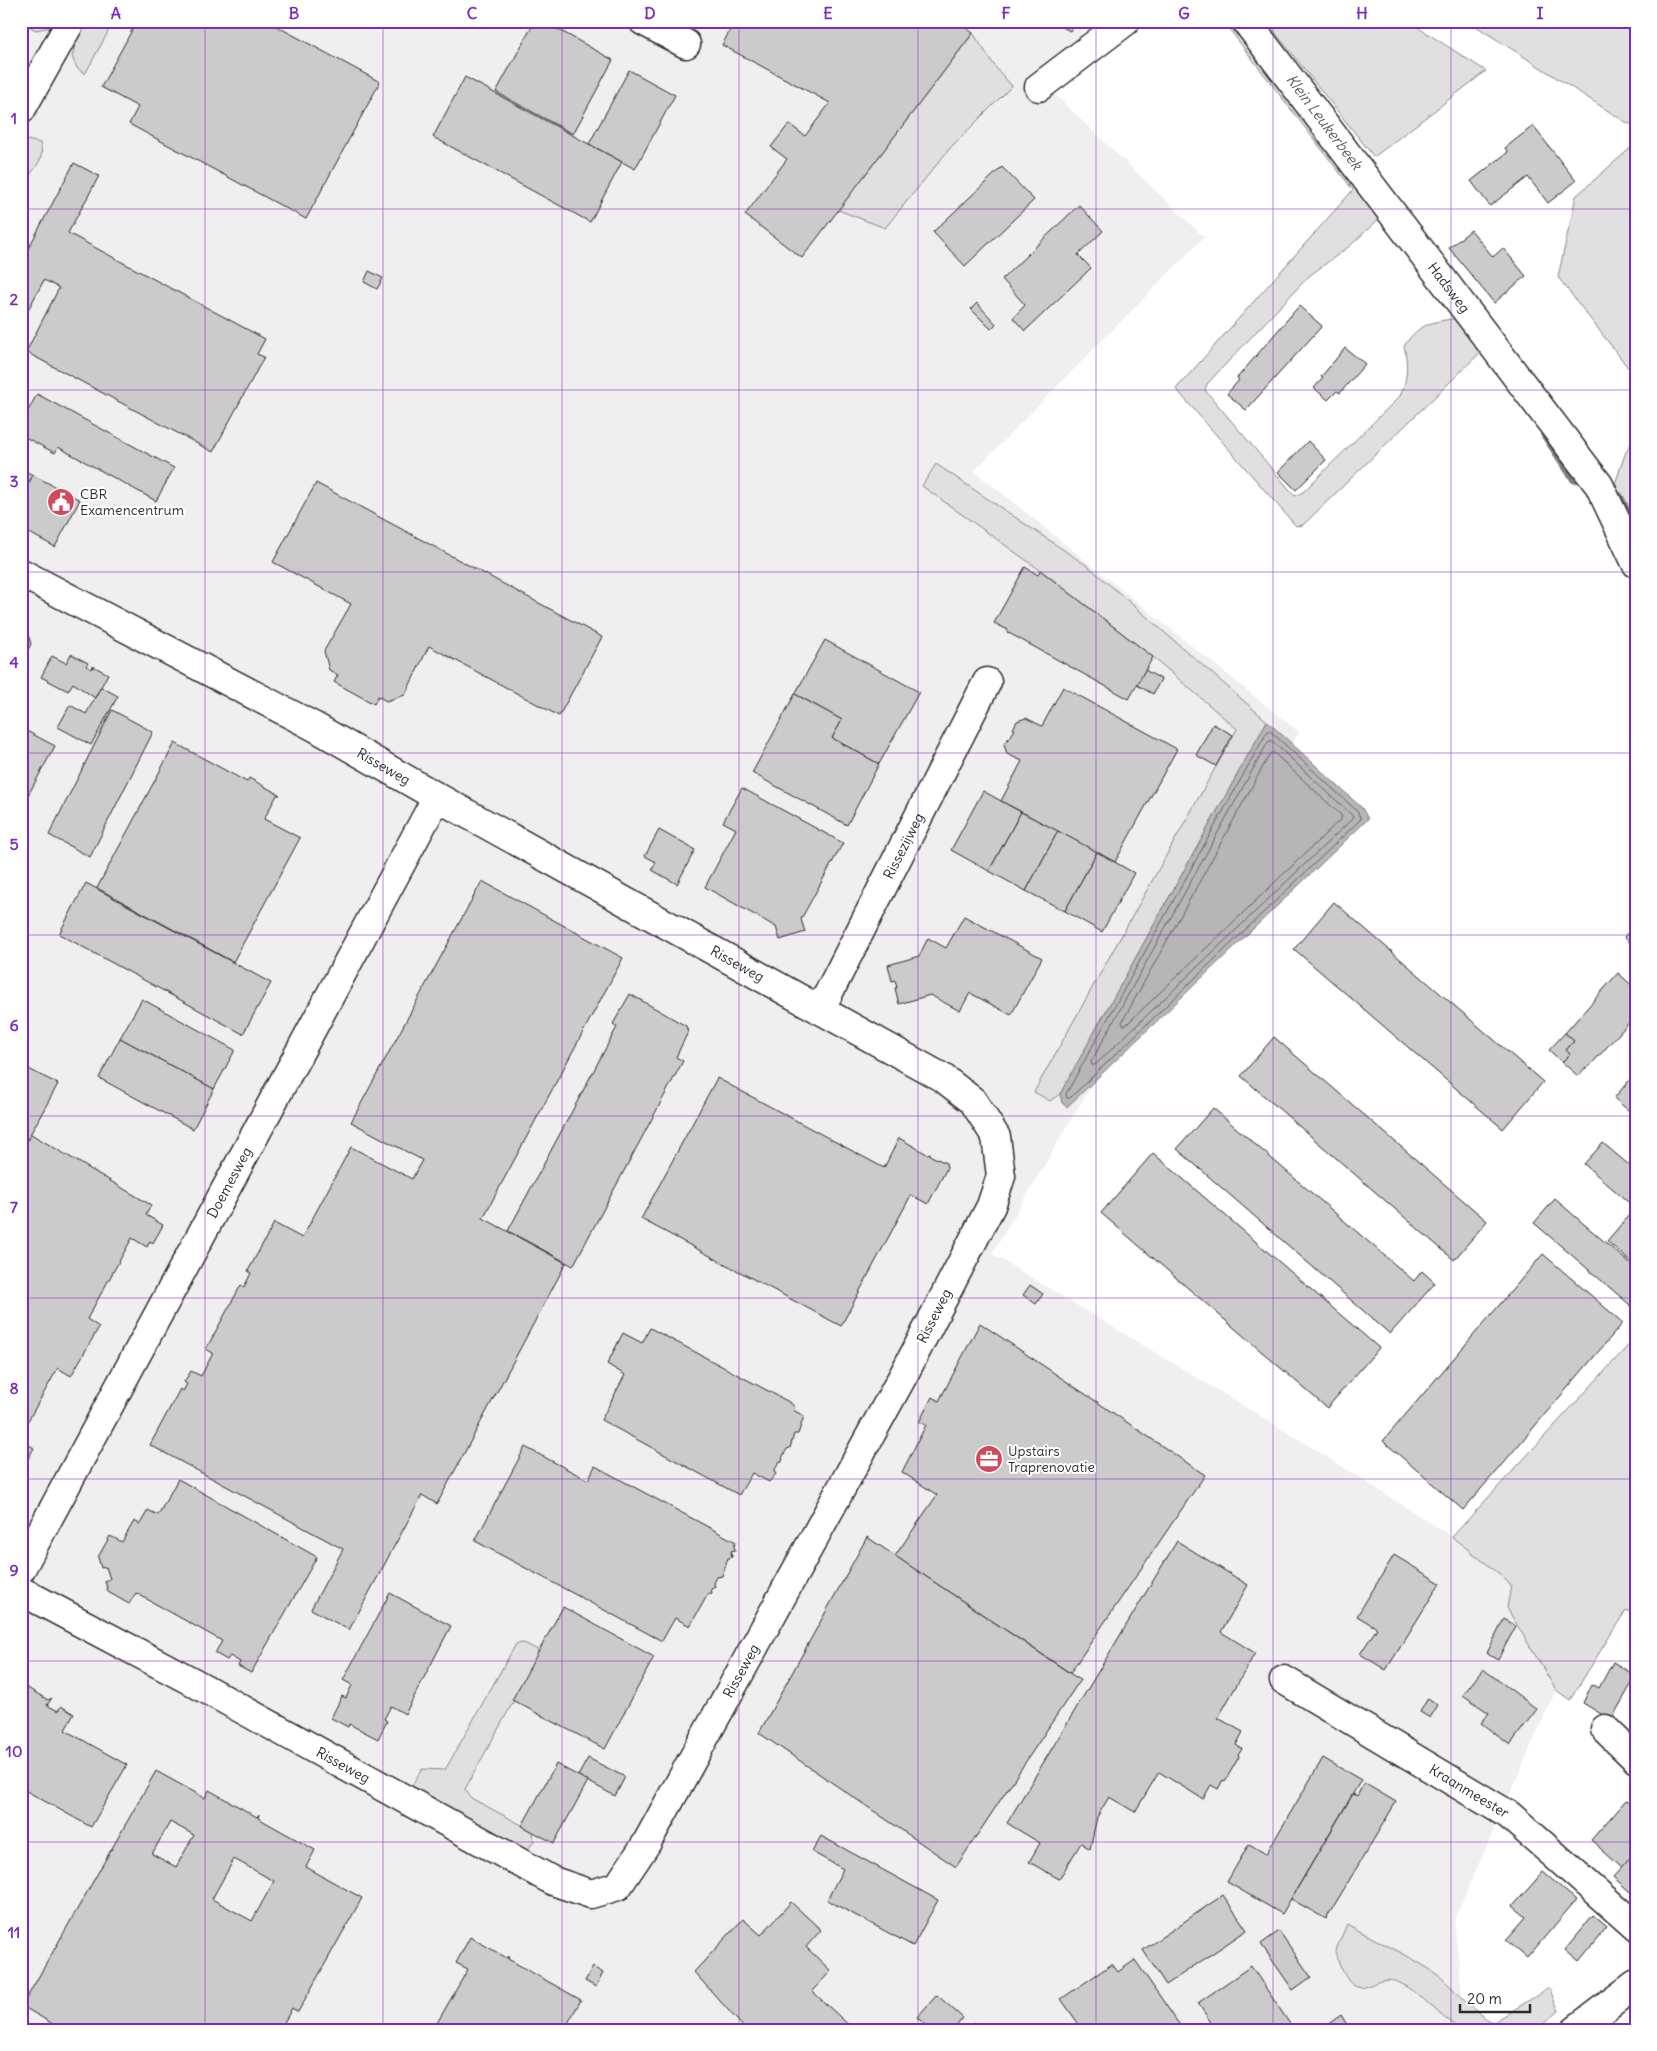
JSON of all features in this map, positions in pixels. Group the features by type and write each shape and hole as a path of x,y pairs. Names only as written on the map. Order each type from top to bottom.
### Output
{"street":[{"path":"21,110 72,21"},
{"path":"643,21 686,44"},
{"path":"1040,87 1126,21"},
{"name":"Hadsweg","path":"1246,21 1598,485 1636,563"},
{"name":"Risseweg","path":"21,573 315,727 437,797 943,1078 973,1101 996,1137 1001,1176 991,1206 904,1374 646,1844 618,1886 591,1894 553,1881 193,1682 21,1591"},
{"name":"Rissezijweg","path":"820,1010 987,682"},
{"name":"Doemesweg","path":"21,1569 437,797"},
{"name":"Kraanmeester","path":"1284,1680 1509,1815 1636,1927"},
{"path":"1605,1729 1636,1759"},
{"path":"1575,2030 1636,1984"}],"shaded area":[{"path":"21,21 1090,21 1050,90 1204,237 974,471 1299,732 992,1254 1300,1440 1586,1622 1454,1920 1466,2030 21,2030"},
{"path":"55,21 51,27 36,30 21,22"},
{"path":"87,21 114,21 85,74 77,68 72,57 76,42"},
{"path":"1223,21 1238,21 1384,214 1351,245 1309,276 1207,384 1205,390 1295,496 1303,492 1400,396 1405,384 1407,371 1404,346 1417,331 1430,324 1465,317 1486,347 1303,525 1296,526 1176,389 1353,190"},
{"path":"1266,21 1408,21 1486,71 1374,157"},
{"path":"1468,21 1636,21 1636,127 1624,121"},
{"path":"973,33 996,68 1012,86 951,147 885,228 838,210"},
{"path":"27,140 40,143 41,156 21,189 21,143"},
{"path":"1635,144 1636,378 1558,277 1576,196"},
{"path":"1636,434 1636,533 1614,487 1625,454"},
{"path":"936,464 1089,567 1267,721 1060,1094 1050,1101 1034,1092 1237,729 1153,657 1040,570 922,486"},
{"path":"1636,1337 1636,1615 1626,1610 1570,1700 1556,1690 1507,1608 1511,1586 1502,1576 1452,1537"},
{"path":"524,1643 538,1650 537,1659 465,1789 471,1798 533,1831 534,1841 526,1852 411,1787 422,1769 445,1770 516,1644"},
{"path":"1347,1924 1429,1969 1445,1981 1480,2014 1494,2022 1549,1988 1559,2011 1535,2030 1466,2030 1454,2025 1416,1993 1400,1983 1389,1980 1357,1987 1350,1983 1343,1972 1335,1952"}],"water":[{"path":"1267,721 1362,808 1368,819 1067,1107 1062,1103 1060,1094"}],"building":[{"path":"137,21 267,21 380,82 306,219 129,124 138,107 101,87"},
{"path":"535,21 543,21 613,60 573,134 496,92"},
{"path":"735,21 957,21 973,33 802,258 745,215 787,159 771,147 789,124 805,136 830,103 722,45"},
{"path":"1051,21 1075,21 1070,31"},
{"path":"629,70 675,95 635,169 589,144"},
{"path":"465,77 622,162 590,222 433,137"},
{"path":"1533,126 1576,181 1548,203 1528,177 1490,206 1471,181 1508,152 1505,148"},
{"path":"74,163 99,176 68,233 265,339 257,354 264,357 213,452 26,352 59,288 44,280 21,323 21,262"},
{"path":"1002,167 1034,200 965,266 933,232"},
{"path":"1079,205 1103,231 1078,255 1091,268 1025,331 1013,318 1025,305 1002,279"},
{"path":"1471,230 1493,257 1503,248 1526,276 1494,303 1449,248"},
{"path":"369,271 383,278 377,289 364,282"},
{"path":"977,303 996,324 991,329 971,309"},
{"path":"1299,306 1322,326 1246,410 1227,394 1239,380 1237,378"},
{"path":"1345,348 1365,364 1340,393 1337,391 1328,400 1314,388"},
{"path":"37,394 174,468 156,501 58,447 55,453 21,435 21,424"},
{"path":"1308,441 1326,460 1296,490 1278,472"},
{"path":"21,469 33,475 21,498"},
{"path":"33,475 80,500 55,547 24,530 21,534 21,498"},
{"path":"316,483 602,637 559,716 429,646 405,695 386,701 378,696 374,704 334,682 338,675 329,670 324,651 351,604 273,562"},
{"path":"1025,567 1038,575 1040,570 1153,657 1129,699 994,623"},
{"path":"21,630 28,634 31,644 21,663"},
{"path":"825,640 919,692 879,764 832,738 842,720 795,694"},
{"path":"71,654 88,663 86,666 92,669 93,666 108,674 95,698 73,683 68,691 41,677 52,656 66,663"},
{"path":"1145,670 1161,679 1153,694 1137,685"},
{"path":"101,687 118,696 91,745 58,727 70,705 86,714"},
{"path":"1063,687 1177,749 1115,862 1001,801 1022,761 1007,754 1004,744 1015,730 1013,729 1017,721 1026,718 1042,726"},
{"path":"795,694 842,720 832,738 879,764 847,825 752,773"},
{"path":"112,710 153,732 90,857 49,835"},
{"path":"1213,724 1233,735 1216,766 1196,755"},
{"path":"21,728 55,746 21,808"},
{"path":"175,743 247,782 249,778 280,795 277,795 264,819 300,838 233,962 97,888"},
{"path":"742,788 843,843 801,919 805,932 780,940 776,927 705,887 736,829 723,822"},
{"path":"983,791 1021,812 989,871 951,850"},
{"path":"1021,812 1058,831 1026,891 989,871"},
{"path":"659,830 695,850 677,884 652,870 656,862 645,856"},
{"path":"1058,831 1097,852 1065,911 1026,891"},
{"path":"1097,852 1134,873 1102,932 1065,911"},
{"path":"482,881 623,958 483,1218 566,1263 437,1504 422,1495 349,1630 311,1609 343,1549 150,1445 180,1389 183,1391 187,1384 184,1382 191,1371 201,1376 213,1353 206,1349 241,1285 244,1287 251,1273 248,1271 274,1223 302,1238 351,1147 412,1179 422,1160 351,1122"},
{"path":"86,883 271,983 243,1034 59,934"},
{"path":"1334,902 1543,1082 1503,1129 1294,949"},
{"path":"964,916 1042,958 1011,1015 970,993 960,1011 930,995 899,1004 895,980 892,981 888,965 919,956 928,938 946,948"},
{"path":"1636,923 1636,948 1624,937"},
{"path":"1618,973 1636,989 1636,1015 1587,1069 1585,1068 1578,1076 1562,1062 1570,1054 1566,1050 1574,1041 1565,1033"},
{"path":"630,994 686,1026 688,1032 676,1057 683,1061 573,1266 508,1231 617,1027 613,1024"},
{"path":"142,999 235,1050 214,1089 120,1038"},
{"path":"1565,1033 1574,1041 1566,1050 1570,1054 1562,1062 1549,1050"},
{"path":"1274,1037 1487,1221 1454,1260 1241,1076"},
{"path":"120,1038 214,1089 193,1129 99,1078"},
{"path":"21,1065 58,1084 21,1151"},
{"path":"1636,1073 1636,1117 1614,1098"},
{"path":"717,1078 884,1168 899,1138 946,1163 947,1168 928,1204 911,1195 841,1326 641,1219"},
{"path":"1213,1108 1414,1281 1422,1271 1435,1283 1390,1334 1177,1149"},
{"path":"31,1134 151,1205 146,1215 163,1225 153,1243 150,1241 147,1247 132,1238 87,1319 99,1327 71,1376 58,1368 21,1433 21,1151"},
{"path":"1603,1143 1636,1171 1634,1265 1607,1241 1635,1208 1584,1164"},
{"path":"1153,1153 1379,1348 1327,1408 1101,1213"},
{"path":"1555,1199 1636,1269 1636,1310 1534,1223"},
{"path":"1543,1254 1623,1323 1463,1510 1383,1441"},
{"path":"1030,1285 1043,1294 1036,1304 1023,1295"},
{"path":"980,1323 1205,1475 1070,1673 895,1556 937,1495 902,1472 926,1425 919,1422 932,1397 939,1401"},
{"path":"650,1328 789,1402 795,1407 793,1410 804,1416 798,1434 794,1434 790,1448 787,1449 782,1462 779,1463 774,1471 776,1474 769,1482 752,1473 739,1495 601,1420 625,1375 607,1364 623,1333 642,1343"},
{"path":"21,1440 34,1448 21,1471"},
{"path":"525,1447 588,1480 595,1466 736,1542 735,1550 731,1551 732,1557 728,1558 722,1576 717,1577 714,1583 715,1587 711,1589 712,1593 708,1594 690,1626 675,1618 662,1641 475,1541"},
{"path":"178,1479 317,1557 251,1673 238,1666 240,1662 230,1656 227,1660 215,1653 222,1641 136,1593 129,1604 108,1592 105,1581 110,1579 106,1567 101,1568 98,1557 110,1536 122,1542 134,1521 140,1524 148,1510 158,1515"},
{"path":"867,1537 1080,1680 956,1867 759,1733"},
{"path":"1177,1541 1248,1585 1221,1632 1255,1653 1218,1718 1243,1732 1236,1745 1242,1749 1225,1781 1223,1780 1218,1789 1211,1785 1203,1799 1159,1772 1135,1812 1109,1797 1097,1817 1090,1849 1081,1843 1059,1879 1029,1862 1040,1843 1007,1823"},
{"path":"1394,1555 1440,1583 1386,1670 1360,1654 1377,1628 1357,1616"},
{"path":"390,1593 451,1626 405,1714 391,1706 384,1719 387,1721 378,1739 349,1724 348,1727 331,1718 342,1696 346,1698 352,1685 343,1680"},
{"path":"563,1607 654,1657 605,1749 512,1700"},
{"path":"1504,1619 1516,1626 1498,1659 1487,1653"},
{"path":"1613,1662 1636,1676 1611,1720 1583,1703 1592,1684 1599,1688"},
{"path":"1483,1669 1537,1709 1510,1745 1481,1723 1489,1713 1463,1695"},
{"path":"24,1686 48,1700 52,1698 47,1705 58,1711 61,1706 74,1714 65,1730 127,1765 91,1827 21,1788 21,1690"},
{"path":"1428,1698 1438,1705 1430,1718 1420,1712"},
{"path":"588,1758 625,1777 615,1796 578,1776"},
{"path":"1323,1758 1361,1780 1282,1914 1227,1882 1249,1844 1266,1854"},
{"path":"556,1764 588,1781 554,1843 522,1826"},
{"path":"156,1771 205,1798 209,1790 257,1817 259,1814 258,1818 315,1850 306,1867 362,1898 298,2012 292,2008 280,2030 56,2030 58,2027 22,2006","holes":["170,1822 194,1835 176,1867 152,1854","234,1859 274,1881 252,1921 212,1899"]},
{"path":"1364,1783 1396,1802 1326,1919 1291,1899 1353,1794 1357,1796"},
{"path":"1626,1800 1636,1809 1636,1852 1622,1868 1591,1840"},
{"path":"821,1836 938,1900 913,1946 827,1900 843,1869 812,1852"},
{"path":"1636,1852 1636,1897 1613,1877"},
{"path":"1543,1872 1576,1900 1527,1958 1506,1940 1526,1917 1513,1906"},
{"path":"1223,1895 1247,1930 1166,1985 1143,1950"},
{"path":"791,1902 821,1930 806,1947 831,1971 812,1991 854,2030 746,2030 694,1972 743,1919 761,1935"},
{"path":"1593,1915 1607,1927 1579,1961 1565,1949"},
{"path":"1279,1931 1311,1977 1293,1990 1261,1944"},
{"path":"470,1937 507,1958 509,1956 508,1959 581,2000 564,2030 433,2030 468,1969 456,1963"},
{"path":"1135,1960 1183,2030 1083,2030 1061,1999 1112,1964 1118,1972"},
{"path":"1251,1966 1294,2030 1216,2030 1198,2003"},
{"path":"593,1967 603,1973 596,1987 585,1981"},
{"path":"937,1995 963,2018 953,2030 930,2030 917,2017"},
{"path":"1341,2015 1350,2030 1320,2030"},
{"path":"21,2021 38,2030 21,2030"},
{"path":"974,2023 979,2030 964,2030"}],"waterway":[{"name":"Klein Leukerbeek","path":"1230,21 1239,33"},
{"name":"Klein Leukerbeek","path":"1544,435 1574,480"},
{"name":"Klein Leukerbeek","path":"1620,496 1636,529"}],"place":[{"name":"CBR Examencentrum","path":"61,502"},
{"name":"Upstairs Traprenovatie","path":"989,1459"}]}
